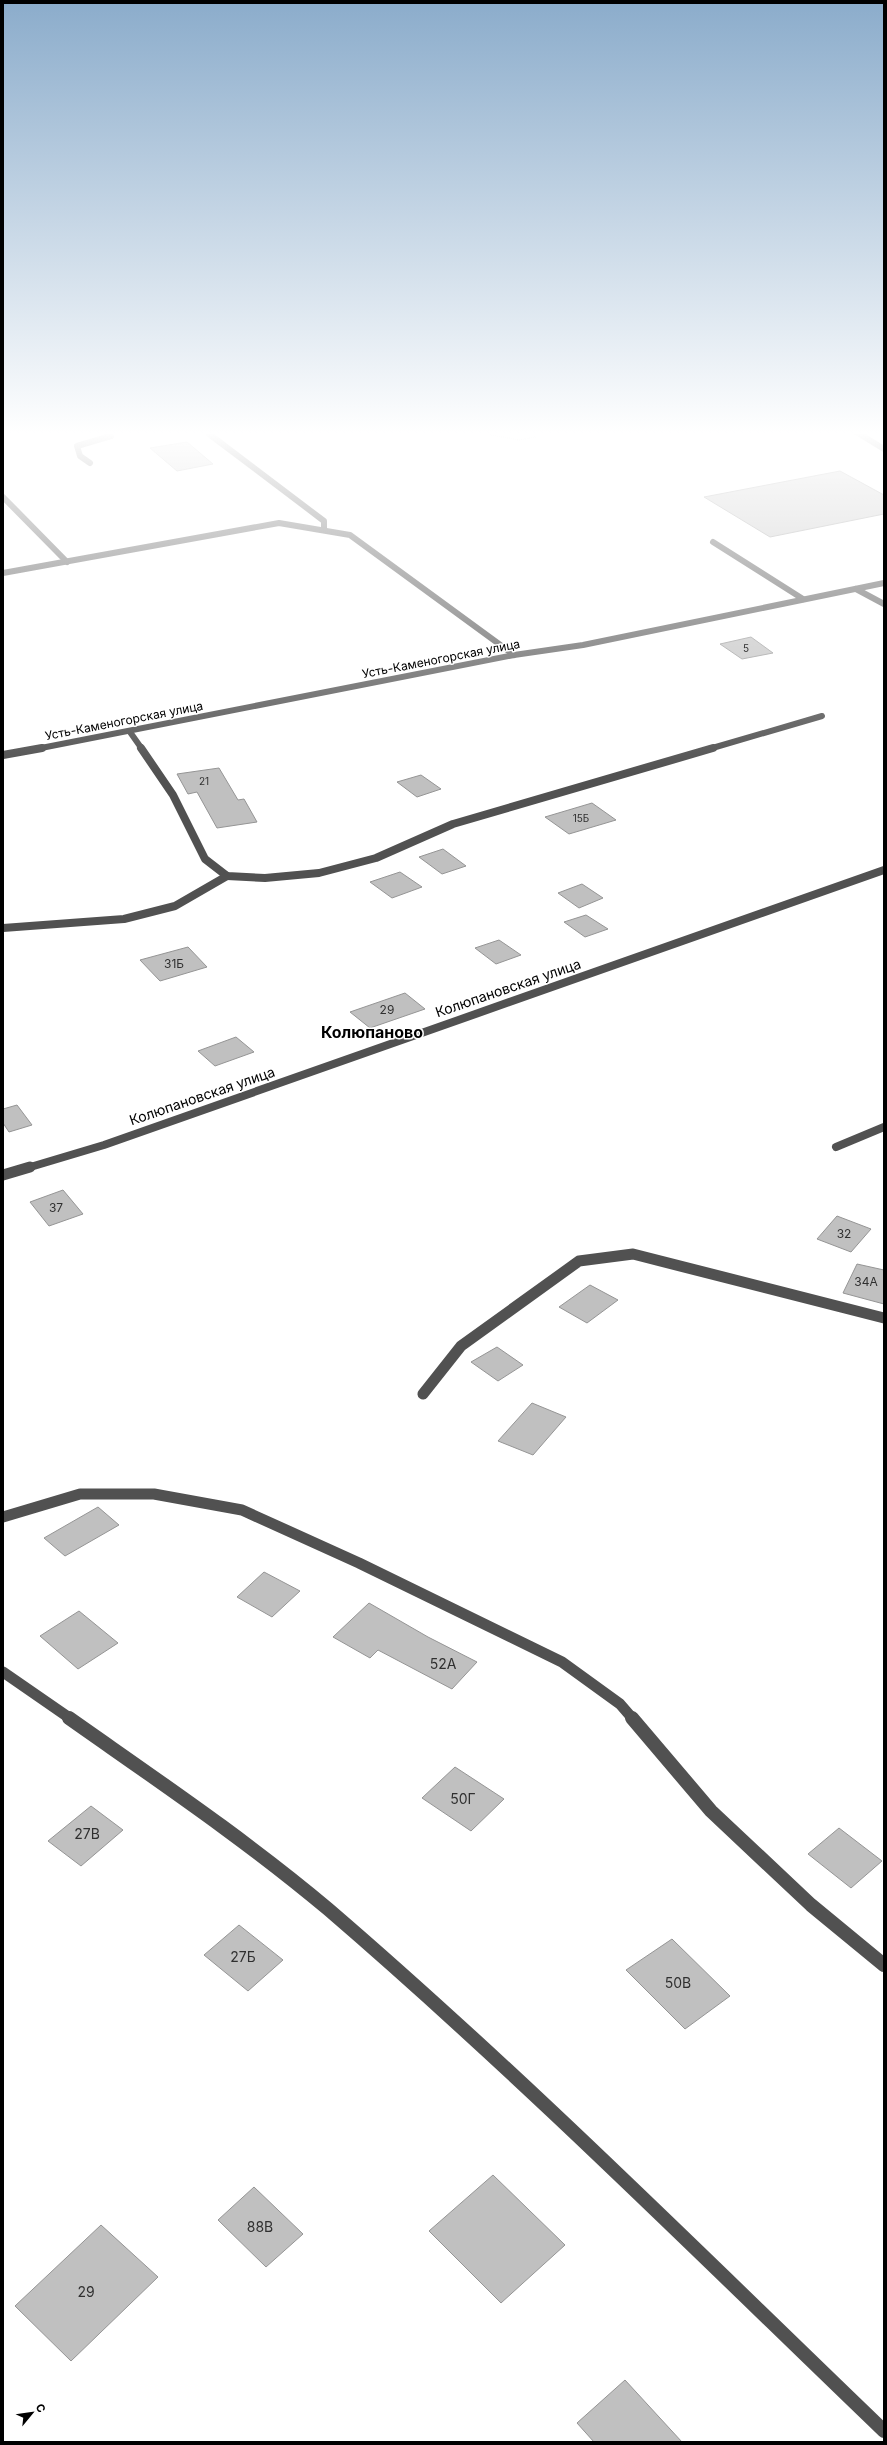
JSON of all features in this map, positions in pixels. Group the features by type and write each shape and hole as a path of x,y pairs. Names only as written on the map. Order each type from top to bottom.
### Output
{"street":[{"path":"49,544 67,562"},
{"path":"3,573 164,544"},
{"path":"362,544 514,655"},
{"path":"716,544 803,600"},
{"name":"Усть-Каменогорская улица","path":"3,755 130,732 514,655 583,645 884,583"},
{"path":"856,589 884,604"},
{"path":"3,928 131,917 176,906 227,876 265,878 319,873 376,858 453,824 822,716"},
{"path":"130,732 173,794 205,859 227,876"},
{"name":"Колюпановская улица","path":"3,1175 112,1142 884,870"},
{"path":"836,1147 884,1127"},
{"path":"423,1394 461,1346 579,1261 633,1254 884,1318"},
{"path":"3,1517 80,1494 154,1494 242,1510 359,1563 562,1662 620,1704 711,1811 811,1905 884,1965"},
{"path":"3,1672 218,1823 326,1908 502,2063 884,2431"}],"building":[{"path":"751,637 773,653 742,659 720,644"},
{"path":"219,768 238,800 244,799 257,822 217,828 197,792 188,794 177,774"},
{"path":"421,775 441,789 417,797 397,782"},
{"path":"592,803 616,820 569,834 545,817"},
{"path":"443,849 466,866 442,874 419,857"},
{"path":"400,872 422,887 392,898 370,882"},
{"path":"582,884 603,898 579,908 558,893"},
{"path":"586,915 608,929 585,937 564,922"},
{"path":"499,940 521,955 496,964 475,948"},
{"path":"188,947 207,967 160,981 140,960"},
{"path":"405,993 425,1009 370,1028 350,1012"},
{"path":"236,1037 254,1052 215,1066 198,1051"},
{"path":"17,1105 32,1125 9,1132 3,1123 3,1109"},
{"path":"63,1190 83,1214 49,1226 30,1202"},
{"path":"837,1216 871,1229 851,1252 817,1239"},
{"path":"857,1264 884,1270 884,1304 843,1293"},
{"path":"590,1285 618,1300 587,1323 559,1307"},
{"path":"497,1347 523,1365 498,1381 471,1362"},
{"path":"532,1403 566,1417 533,1455 498,1441"},
{"path":"98,1507 119,1525 65,1556 44,1538"},
{"path":"264,1572 300,1591 272,1617 237,1597"},
{"path":"369,1603 428,1637 477,1662 452,1689 378,1650 370,1658 333,1637"},
{"path":"79,1611 118,1643 78,1669 40,1636"},
{"path":"455,1767 504,1799 471,1831 422,1798"},
{"path":"91,1806 123,1830 81,1866 48,1841"},
{"path":"839,1828 882,1861 851,1888 808,1854"},
{"path":"239,1925 283,1960 248,1991 204,1955"},
{"path":"672,1939 730,1996 685,2029 626,1970"},
{"path":"493,2175 565,2245 501,2303 429,2231"},
{"path":"254,2187 303,2234 266,2267 218,2220"},
{"path":"101,2225 158,2277 71,2361 15,2306"},
{"path":"625,2380 682,2442 594,2442 577,2423"}],"district":[{"name":"Колюпаново","path":"372,1032"}]}
